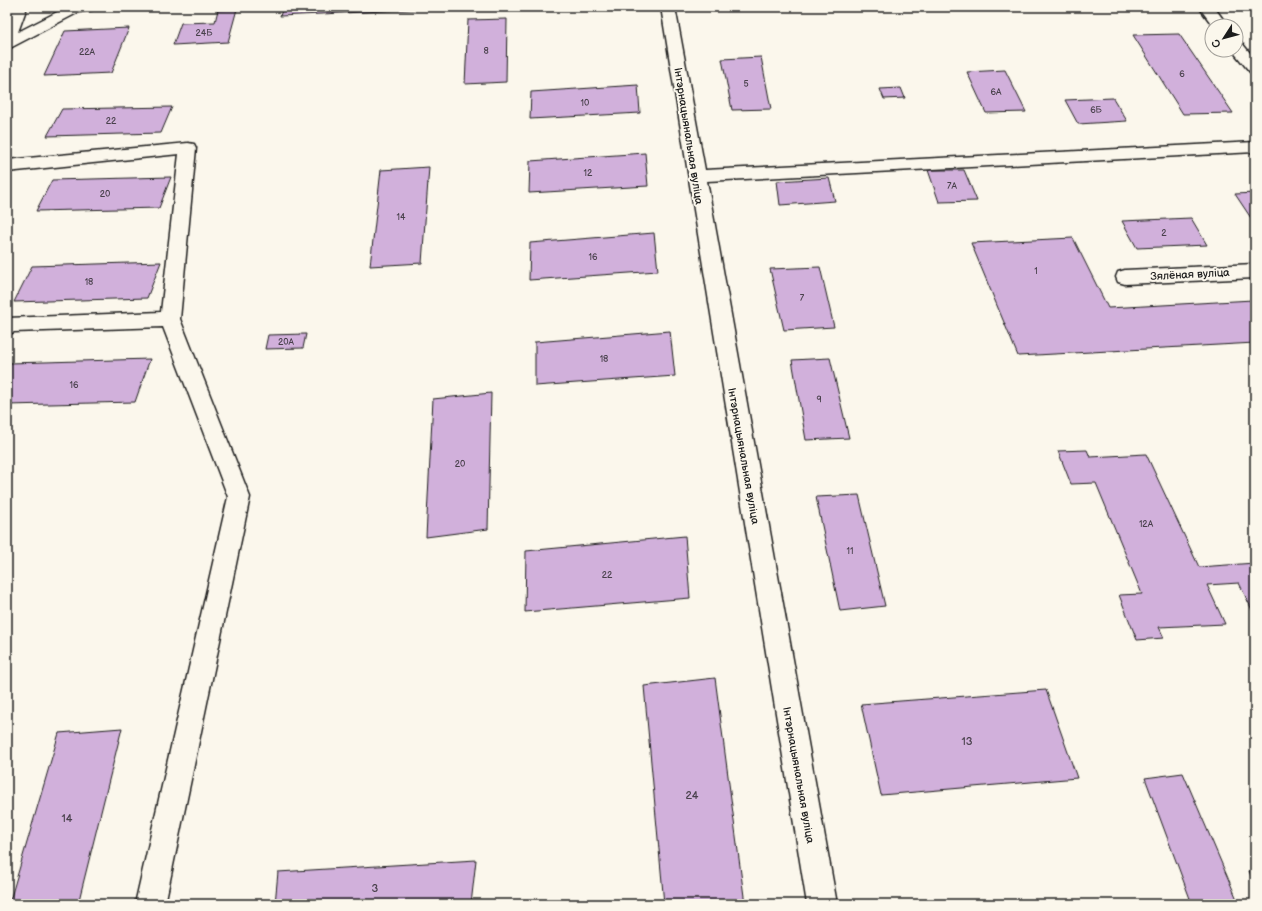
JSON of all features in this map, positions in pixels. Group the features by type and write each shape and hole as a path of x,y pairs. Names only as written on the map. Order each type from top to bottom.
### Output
{"street":[{"path":"7,43 20,7"},
{"path":"7,43 76,8 87,7"},
{"name":"Інтэрнацыянальная вуліца","path":"668,7 822,904"},
{"path":"1206,7 1215,18"},
{"path":"1244,55 1255,69"},
{"path":"696,176 1255,147"},
{"path":"7,166 188,148 170,319 239,497 150,904"},
{"name":"Зялёная вуліца","path":"1125,277 1255,271"},
{"path":"7,327 10,325 170,319"}],"building":[{"path":"283,7 425,7 425,9 280,16"},
{"path":"1239,7 1255,7 1255,12 1242,12"},
{"path":"237,9 228,42 173,45 181,23 215,22 218,10"},
{"path":"507,19 506,82 465,84 468,20"},
{"path":"129,28 111,73 44,76 65,31"},
{"path":"1179,34 1233,113 1183,114 1133,35"},
{"path":"761,57 771,109 732,110 722,59"},
{"path":"1005,70 1026,112 986,113 967,72"},
{"path":"638,85 640,113 530,119 531,92"},
{"path":"901,88 905,98 884,99 880,89"},
{"path":"1113,98 1127,121 1078,124 1065,100"},
{"path":"172,107 161,133 47,136 62,109"},
{"path":"645,153 648,186 529,193 530,161"},
{"path":"429,167 422,263 370,266 381,170"},
{"path":"928,170 964,170 977,201 939,202"},
{"path":"171,177 159,208 36,211 52,180"},
{"path":"829,178 835,201 780,205 777,181"},
{"path":"1255,193 1255,224 1235,194"},
{"path":"1191,218 1207,245 1137,248 1122,221"},
{"path":"654,233 658,271 529,280 530,243"},
{"path":"1073,238 1108,308 1253,300 1255,303 1255,343 1018,356 971,243"},
{"path":"161,262 147,298 14,302 32,266"},
{"path":"820,267 834,327 784,330 770,269"},
{"path":"670,331 675,376 535,386 535,342"},
{"path":"306,334 303,348 265,349 268,335"},
{"path":"830,358 849,438 806,440 792,360"},
{"path":"150,359 135,402 7,405 7,368 10,363"},
{"path":"491,393 488,529 426,537 433,399"},
{"path":"1087,450 1090,457 1146,454 1199,567 1255,563 1255,616 1239,583 1207,585 1225,624 1159,627 1164,638 1137,640 1119,595 1142,594 1096,483 1071,484 1058,451"},
{"path":"859,495 885,606 840,611 816,497"},
{"path":"685,536 690,598 525,612 526,551"},
{"path":"715,678 745,904 664,904 644,686"},
{"path":"1046,690 1077,778 881,795 861,704"},
{"path":"122,728 78,904 9,904 59,733"},
{"path":"1183,773 1239,904 1192,904 1145,778"},
{"path":"476,860 471,904 275,904 278,872"},
{"path":"1249,871 1255,871 1255,886"}]}
